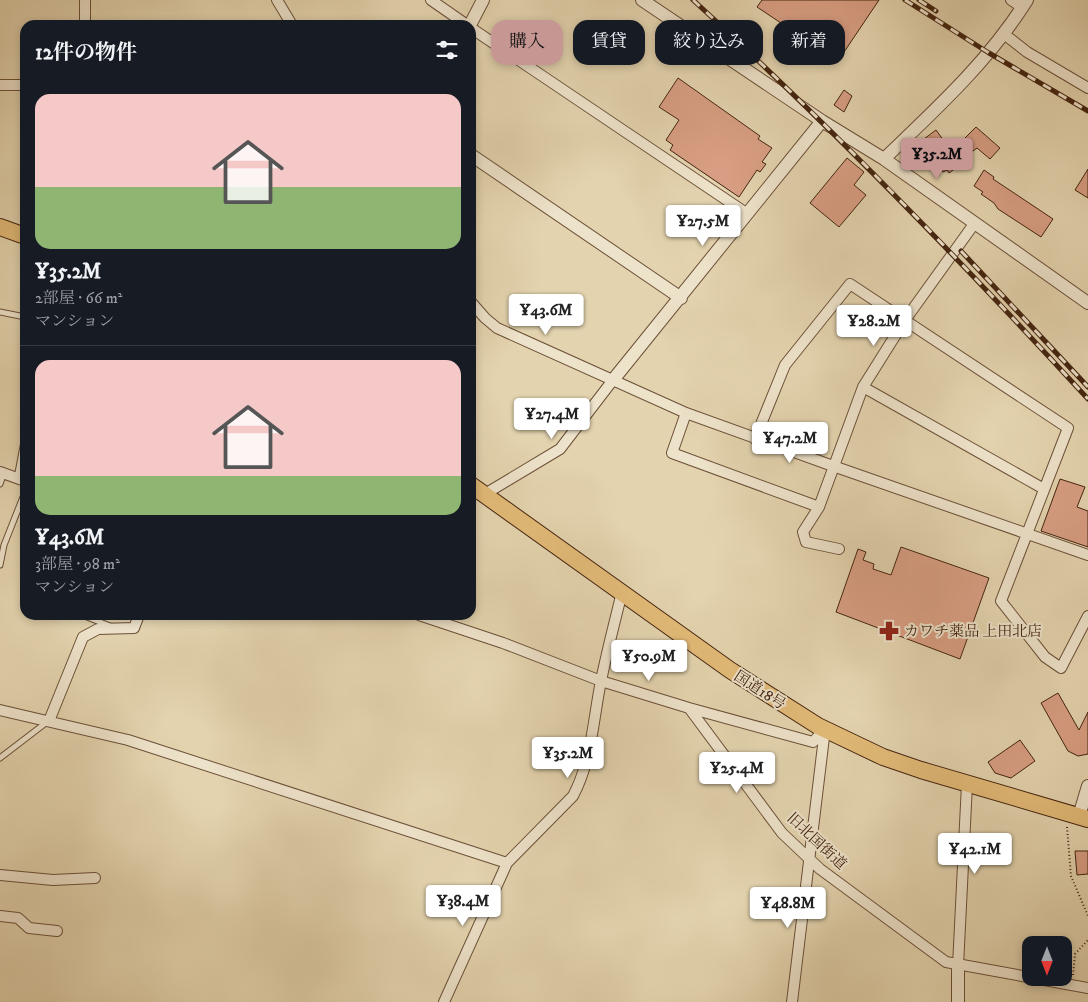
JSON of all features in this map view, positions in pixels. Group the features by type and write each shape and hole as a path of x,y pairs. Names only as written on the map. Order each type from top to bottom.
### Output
{"highway":[{"path":"0,227 20,234"},
{"name":"国道18号","path":"476,488 766,695 825,729 883,757 1078,820"}],"street":[{"path":"85,0 85,20"},
{"path":"277,0 289,20"},
{"path":"431,0 460,20"},
{"path":"472,20 482,0"},
{"path":"642,0 822,121 884,159 1088,303"},
{"path":"884,159 961,86 1004,34 1025,4 1011,0"},
{"path":"476,31 746,213"},
{"path":"1004,34 1027,52 1088,88"},
{"path":"0,85 20,85"},
{"path":"485,494 560,449 613,380 681,298 746,213 822,121"},
{"path":"476,158 681,298"},
{"path":"839,549 806,542 803,532 819,507 863,387 905,320 974,224"},
{"path":"755,439 785,365 850,284 1068,428 1001,601 1045,658 1060,668 1088,616"},
{"path":"476,308 497,328 686,413 755,439 1088,554"},
{"path":"863,387 1044,489"},
{"path":"686,413 672,453 819,507"},
{"path":"2,472 20,480"},
{"path":"444,1002 507,863 573,796 580,782 590,749 601,681 622,592"},
{"path":"49,720 83,637 98,629 134,628 137,620"},
{"path":"434,620 503,643 601,681 689,708 813,742 825,729"},
{"name":"旧北国街道","path":"689,708 782,833 820,869 946,962 958,966 1022,977"},
{"path":"0,710 128,740 507,863"},
{"path":"792,1002 825,729"},
{"path":"958,1002 967,784"},
{"path":"1078,820 1088,786"},
{"path":"0,875 53,880 95,878"},
{"path":"0,916 18,918 29,928 57,931"},
{"name":"旧北国街道","path":"1072,985 1088,988"}],"lane":[{"path":"0,312 20,316"},
{"path":"0,484 2,472"},
{"path":"0,565 4,545 20,505"},
{"path":"95,620 115,628"},
{"path":"0,758 49,720"}],"path":[{"path":"1078,820 1071,876 1088,916"},
{"path":"1072,985 1075,954 1088,940"}],"building":[{"path":"762,0 879,0 845,51 845,20 776,20 757,7"},
{"path":"678,78 760,136 758,139 772,148 762,162 766,164 760,172 757,170 739,197 670,150 673,145 666,140 679,120 659,107"},
{"path":"844,90 852,96 844,112 834,105"},
{"path":"976,127 1000,148 990,159 977,148 955,164 957,167 949,173 947,170 943,172 920,142 936,130 949,148 953,146 955,148"},
{"path":"847,158 864,172 854,185 866,195 839,227 810,203"},
{"path":"1088,169 1088,198 1075,190"},
{"path":"984,170 994,177 993,179 1053,219 1041,237 998,209 994,203 981,194 983,192 974,186"},
{"path":"1060,479 1085,487 1077,507 1088,511 1088,547 1041,531"},
{"path":"901,547 989,578 960,659 836,612 858,549 866,552 863,560 874,564 873,569 891,575"},
{"path":"1058,693 1079,730 1088,712 1088,754 1078,756 1068,751 1041,703"},
{"path":"1020,740 1035,761 1011,778 995,773 988,762"},
{"path":"1075,851 1088,851 1088,874 1077,875"}],"railway":[{"path":"693,0 795,96 895,195 1088,399"},
{"path":"905,0 989,53 1088,111"},
{"path":"919,0 936,11"},
{"path":"961,251 1088,387"}],"place":[{"name":"カワチ薬品 上田北店","path":"889,631"}]}
